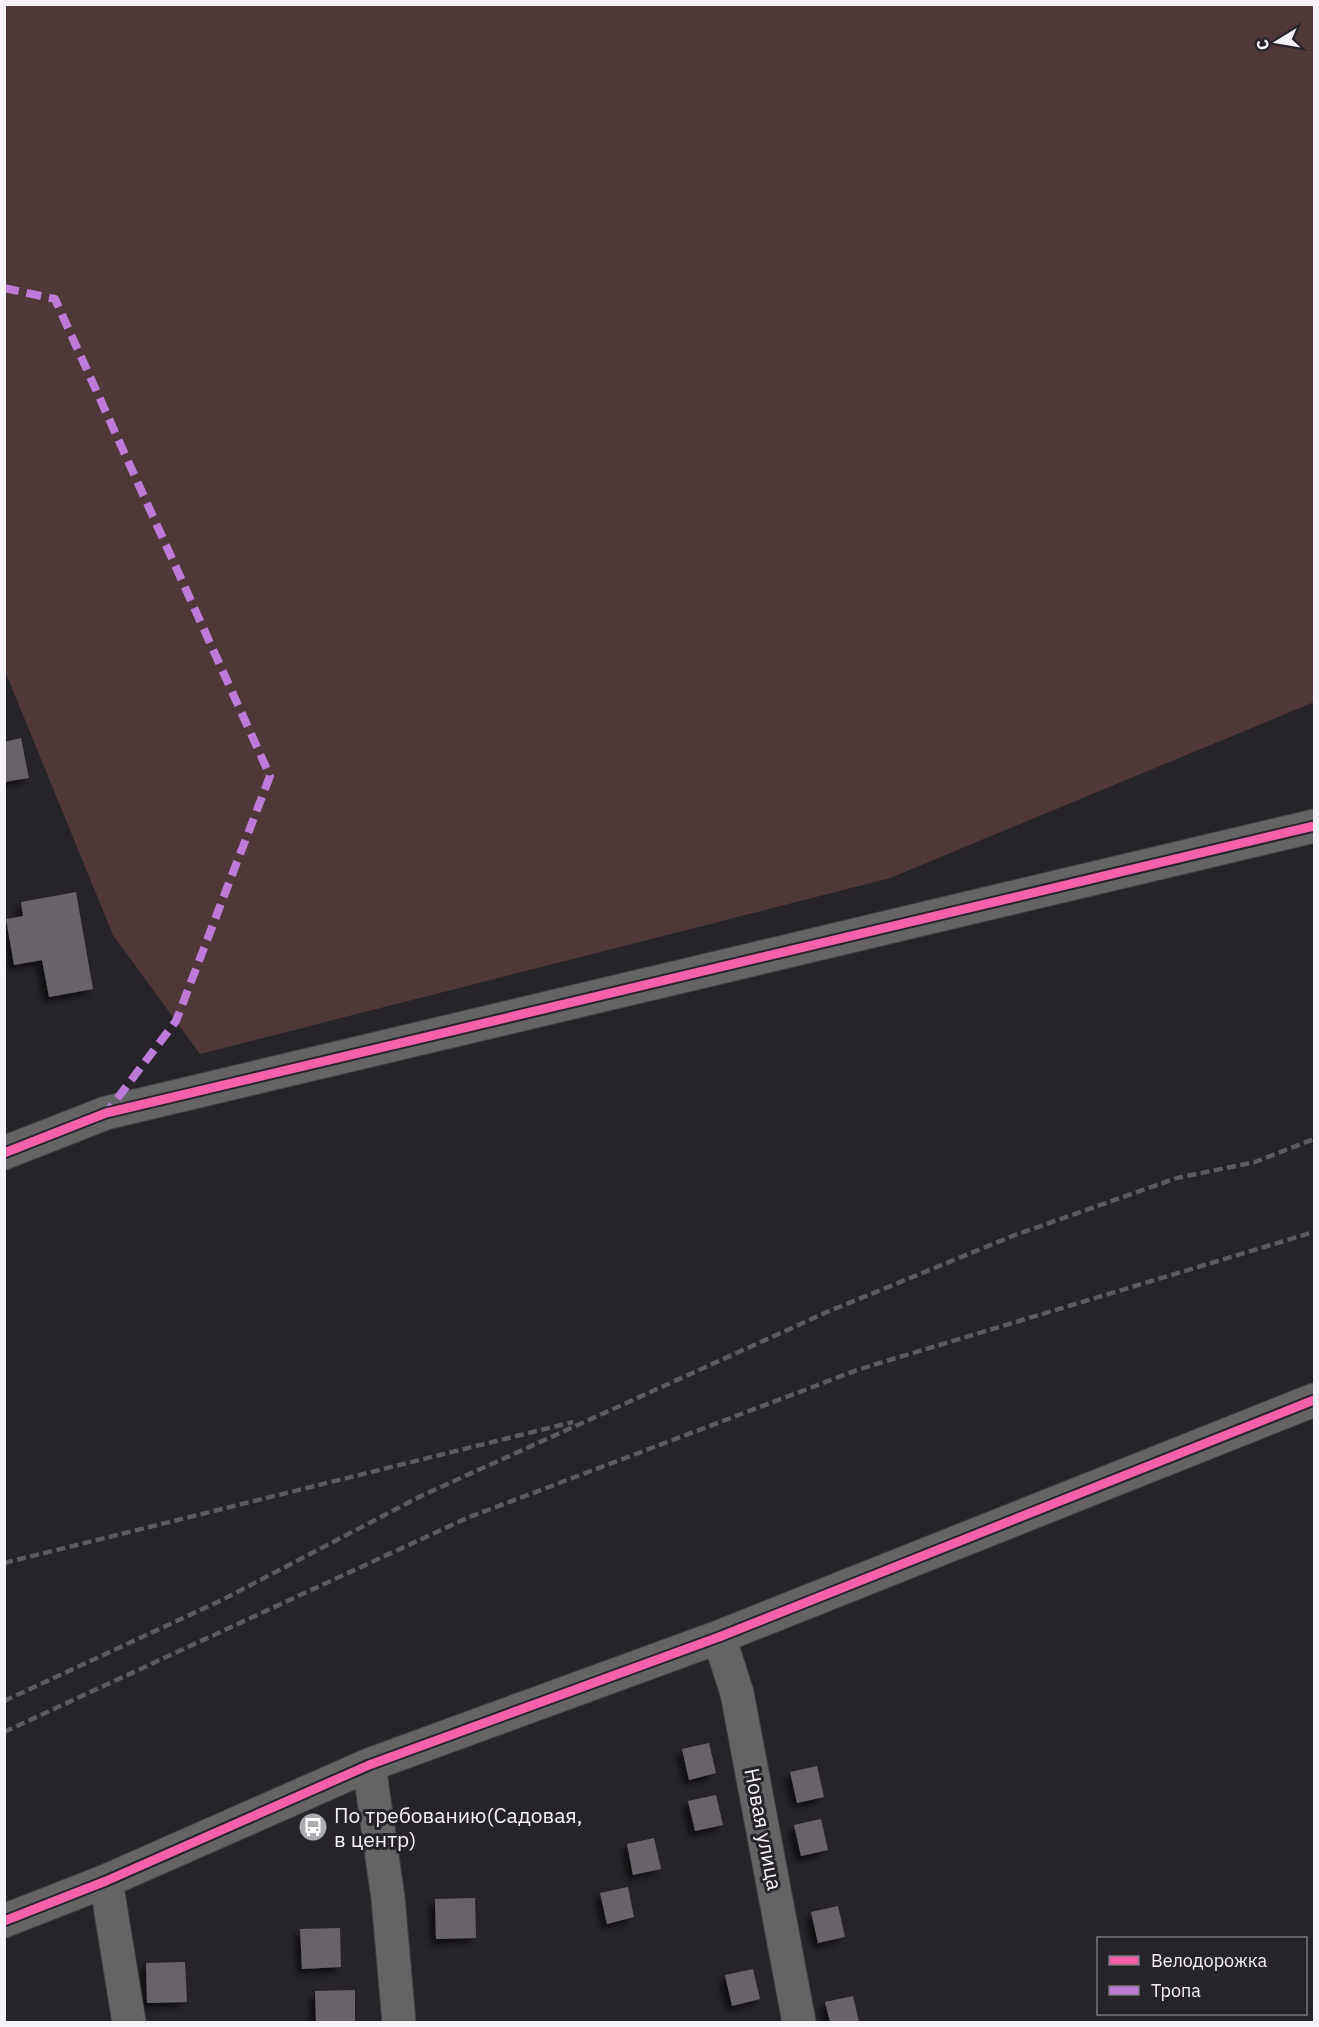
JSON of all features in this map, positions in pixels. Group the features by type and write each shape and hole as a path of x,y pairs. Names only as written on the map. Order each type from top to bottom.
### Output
{"street":[{"path":"4,1153 106,1113 1314,826"},
{"path":"4,1921 106,1881 369,1765 719,1637 1314,1400"},
{"name":"Новая улица","path":"719,1637 737,1693 799,2022"},
{"path":"369,1765 388,1898 399,2022"},
{"path":"106,1881 129,2022"}],"shaded area":[{"path":"4,5 1314,5 1314,702 890,878 200,1054 113,935 5,671"}],"building":[{"path":"21,738 29,778 4,782 4,742"},
{"path":"76,892 93,989 49,997 42,960 14,965 6,919 23,916 21,902"},
{"path":"709,1743 716,1773 689,1780 682,1749"},
{"path":"817,1766 824,1797 797,1803 790,1772"},
{"path":"716,1795 723,1825 695,1831 688,1801"},
{"path":"821,1819 828,1850 801,1856 794,1825"},
{"path":"654,1838 661,1869 633,1875 627,1844"},
{"path":"628,1887 634,1917 607,1924 600,1893"},
{"path":"475,1898 476,1938 436,1939 435,1899"},
{"path":"838,1906 845,1937 818,1943 811,1912"},
{"path":"340,1928 341,1967 302,1969 300,1929"},
{"path":"185,1962 187,2002 147,2003 146,1963"},
{"path":"753,1969 760,1999 732,2006 725,1975"},
{"path":"355,1990 355,2022 316,2022 315,1991"},
{"path":"853,1996 859,2022 830,2022 825,2002"}],"railway":[{"path":"4,1701 222,1600 421,1496 827,1312 1015,1235 1177,1178 1255,1162 1314,1139"},
{"path":"4,1732 467,1518 860,1369 1314,1232"},
{"path":"4,1563 573,1422"}],"marked path":[{"path":"4,288 55,299 270,776 176,1021 107,1112"}],"cycle path":[{"path":"4,1153 106,1113 1314,826"},
{"path":"4,1921 106,1881 369,1765 719,1637 1314,1400"}],"place":[{"name":"По требованию(Садовая, в центр)","path":"313,1827"}]}
